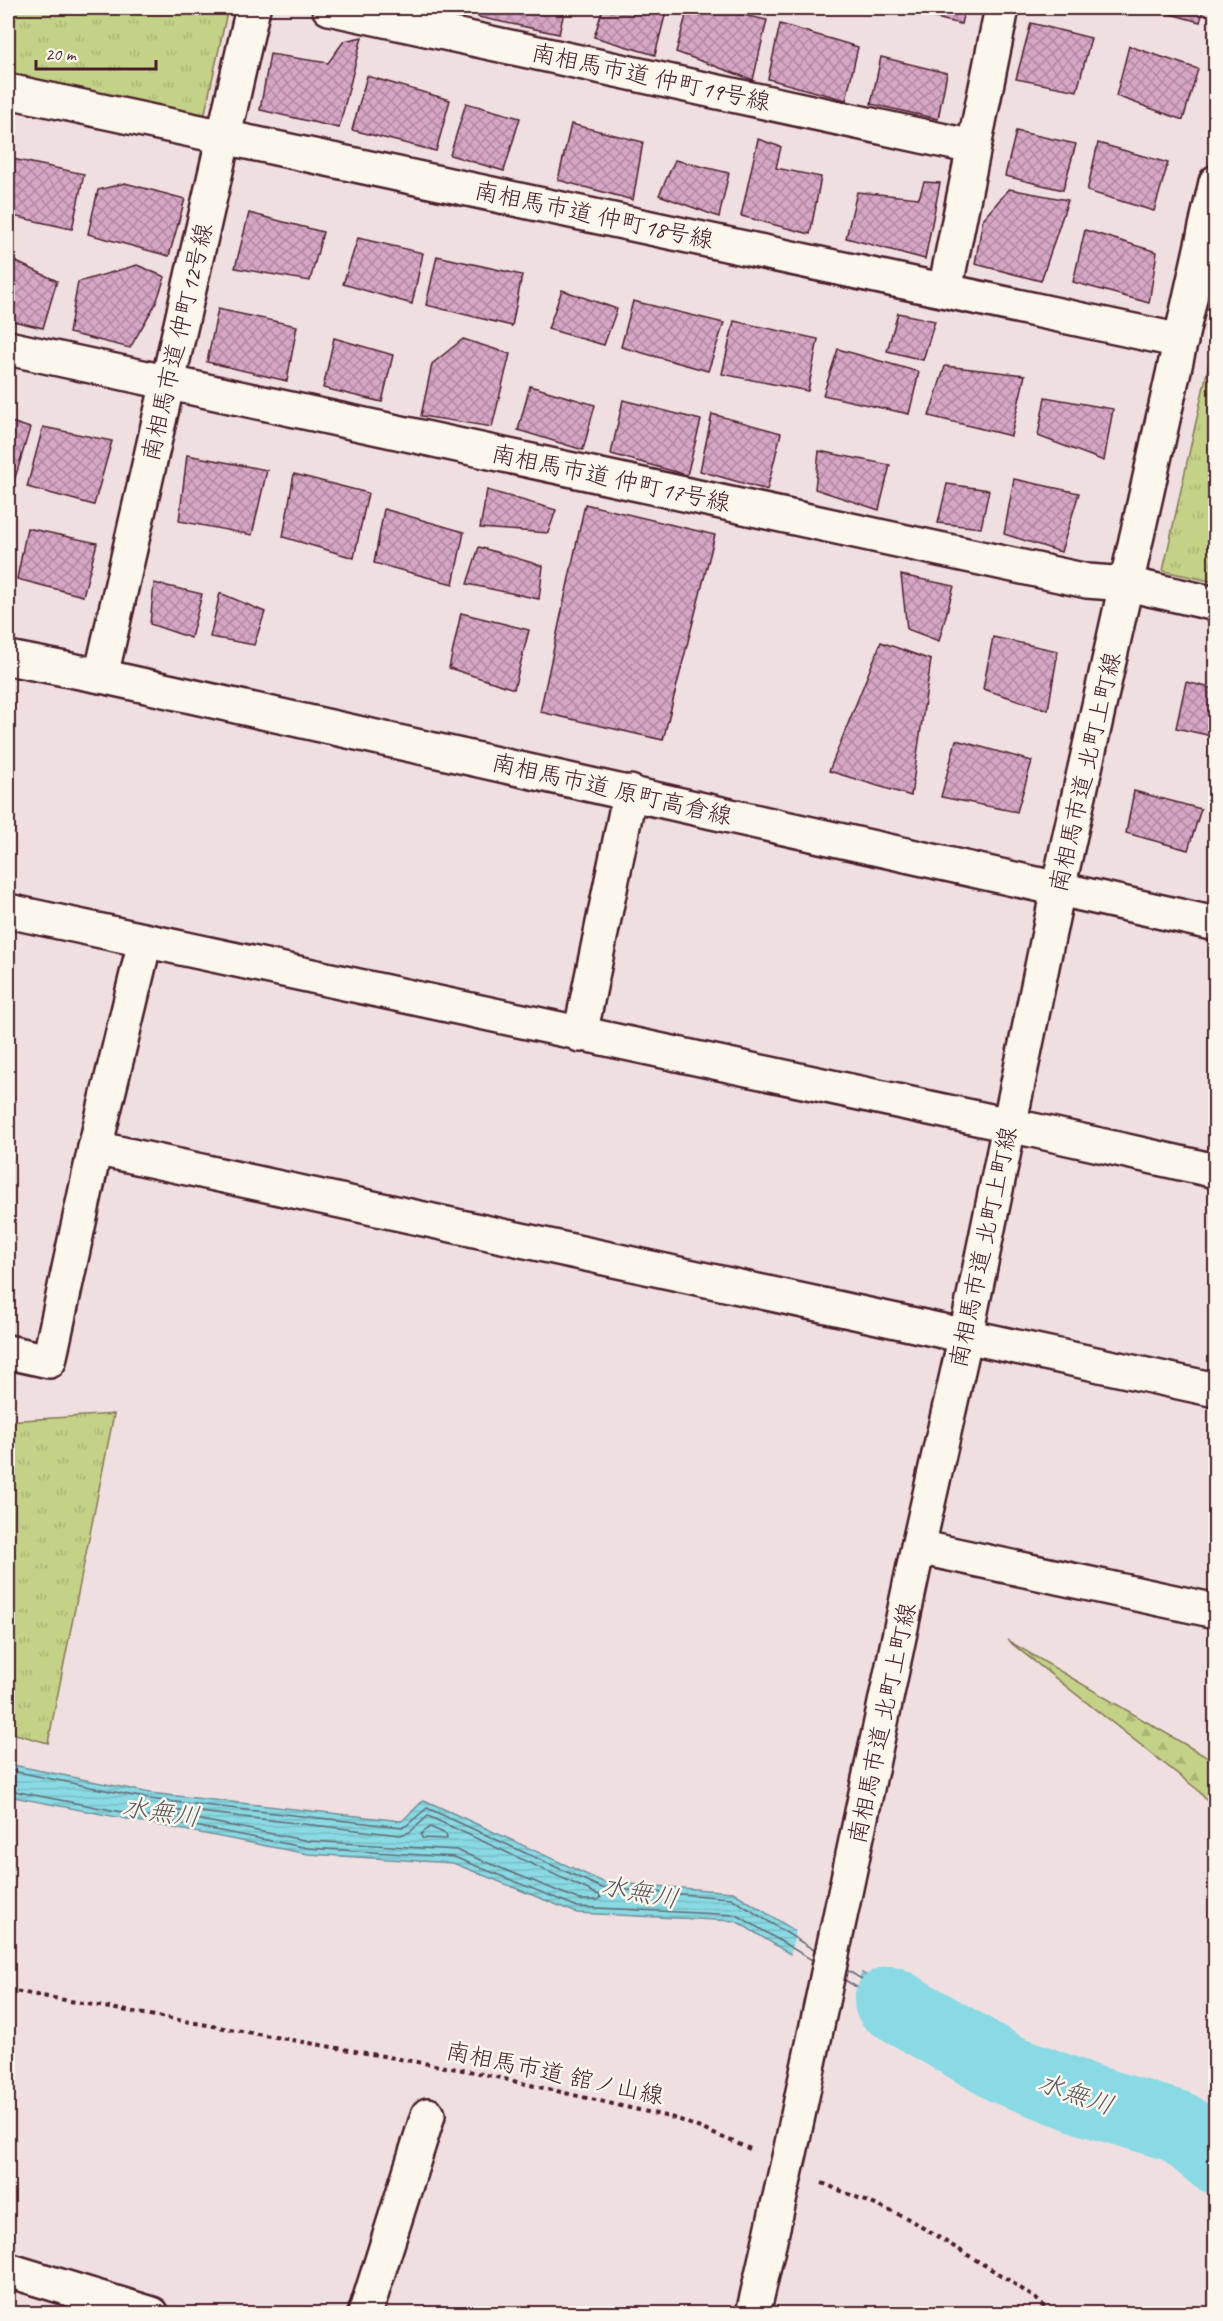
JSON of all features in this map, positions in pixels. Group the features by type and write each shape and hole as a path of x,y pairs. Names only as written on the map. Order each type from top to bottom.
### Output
{"street":[{"name":"南相馬市道 仲町12号線","path":"101,676 253,8"},
{"name":"南相馬市道 仲町19号線","path":"329,8 973,147"},
{"path":"945,290 1002,8"},
{"name":"南相馬市道 仲町18号線","path":"8,91 1181,341"},
{"name":"南相馬市道 北町上町線","path":"753,2313 788,2161 918,1547 966,1335 1058,889 1215,182"},
{"name":"南相馬市道 仲町17号線","path":"8,348 1087,581 1127,584 1215,604"},
{"name":"南相馬市道 原町高倉線","path":"8,658 101,676 630,792 1215,924"},
{"path":"580,1035 630,792"},
{"path":"8,911 580,1035 1008,1124 1215,1171"},
{"path":"8,1352 49,1361 95,1148 145,941"},
{"path":"95,1148 1215,1390"},
{"path":"918,1547 1215,1611"},
{"path":"365,2313 428,2115"},
{"path":"8,2270 152,2313"}],"path":[{"name":"南相馬市道 舘ノ山線","path":"8,1990 474,2072 678,2119 767,2155 788,2161 905,2217 956,2246 1027,2292 1052,2313"}],"green space":[{"path":"8,8 228,8 204,117 8,75"},
{"path":"1215,336 1216,582 1163,571"},
{"path":"114,1414 48,1743 8,1732 8,1421"},
{"path":"1007,1640 1215,1762 1215,1811 1198,1790"}],"water":[{"path":"8,1764 150,1793 402,1821 424,1800 603,1882 733,1892 982,2048 965,2061 736,1921 577,1913 453,1863 308,1854 8,1796"},
{"path":"968,2062 1056,2080 1183,2114 1215,2140 1215,2185 1098,2117"}],"pier":[{"path":"796,1928 862,1969 856,1998 790,1957"}],"building":[{"path":"431,8 466,8 464,17"},
{"path":"480,8 565,8 559,34 478,17"},
{"path":"603,8 667,8 655,55 594,37"},
{"path":"688,8 710,8 767,20 753,80 676,52"},
{"path":"894,8 965,8 961,24"},
{"path":"1148,8 1204,8 1200,22"},
{"path":"1031,23 1091,38 1077,91 1016,79"},
{"path":"780,24 858,47 846,100 768,79"},
{"path":"362,37 339,128 260,110 270,54 328,63 344,41"},
{"path":"1129,46 1198,69 1183,120 1116,96"},
{"path":"881,57 947,73 938,119 871,104"},
{"path":"367,76 450,100 436,151 352,130"},
{"path":"466,103 520,118 504,171 450,155"},
{"path":"571,124 643,142 633,200 558,180"},
{"path":"1016,131 1076,144 1063,190 1005,176"},
{"path":"758,139 781,147 776,168 821,177 810,234 741,216"},
{"path":"1098,143 1168,163 1154,211 1087,191"},
{"path":"8,158 84,174 72,229 8,215"},
{"path":"675,160 729,173 719,217 659,195"},
{"path":"924,182 940,183 925,259 846,238 857,192 919,198"},
{"path":"125,183 185,199 169,256 88,234 98,190"},
{"path":"1009,189 1068,200 1041,281 975,264 983,219"},
{"path":"249,213 323,232 310,281 235,268"},
{"path":"1085,230 1157,252 1149,303 1073,282"},
{"path":"358,238 423,253 412,304 343,284"},
{"path":"437,256 522,275 512,326 426,305"},
{"path":"8,258 57,281 43,328 8,320"},
{"path":"137,265 165,277 156,303 130,348 69,333 78,282"},
{"path":"562,290 617,309 604,345 548,329"},
{"path":"633,301 724,323 708,371 621,347"},
{"path":"218,309 297,326 287,381 207,362"},
{"path":"898,313 935,321 923,360 887,351"},
{"path":"734,321 818,339 808,391 722,374"},
{"path":"334,338 393,355 382,402 323,388"},
{"path":"463,339 510,354 492,427 421,416 432,364"},
{"path":"838,349 919,372 909,414 823,395"},
{"path":"945,366 1025,375 1011,436 929,416"},
{"path":"530,386 595,405 583,450 518,430"},
{"path":"1045,397 1113,409 1104,461 1038,436"},
{"path":"623,400 701,420 687,475 611,454"},
{"path":"712,414 781,433 767,490 700,471"},
{"path":"8,421 30,428 13,485 8,484"},
{"path":"43,427 112,441 94,505 27,487"},
{"path":"819,451 890,465 879,510 815,489"},
{"path":"187,455 267,470 252,535 179,521"},
{"path":"294,474 368,493 354,558 283,537"},
{"path":"1014,479 1079,493 1061,552 1004,534"},
{"path":"947,484 989,490 981,528 938,523"},
{"path":"487,490 556,510 548,533 480,528"},
{"path":"585,504 715,535 663,740 540,712"},
{"path":"384,509 464,532 453,584 374,563"},
{"path":"27,528 97,543 83,596 17,579"},
{"path":"479,547 543,566 539,599 467,584"},
{"path":"901,575 954,586 939,641 907,629"},
{"path":"154,583 202,594 191,638 150,624"},
{"path":"220,593 265,612 254,645 210,637"},
{"path":"461,613 529,630 514,689 449,668"},
{"path":"993,637 1058,651 1048,710 983,689"},
{"path":"881,642 931,660 911,796 829,771"},
{"path":"1186,682 1216,689 1216,737 1176,728"},
{"path":"956,740 1032,761 1017,812 941,797"},
{"path":"1134,791 1201,809 1188,850 1126,833"}],"waterway":[{"name":"水無川","path":"890,2002 1006,2069 1088,2100 1179,2127 1216,2158"}]}
